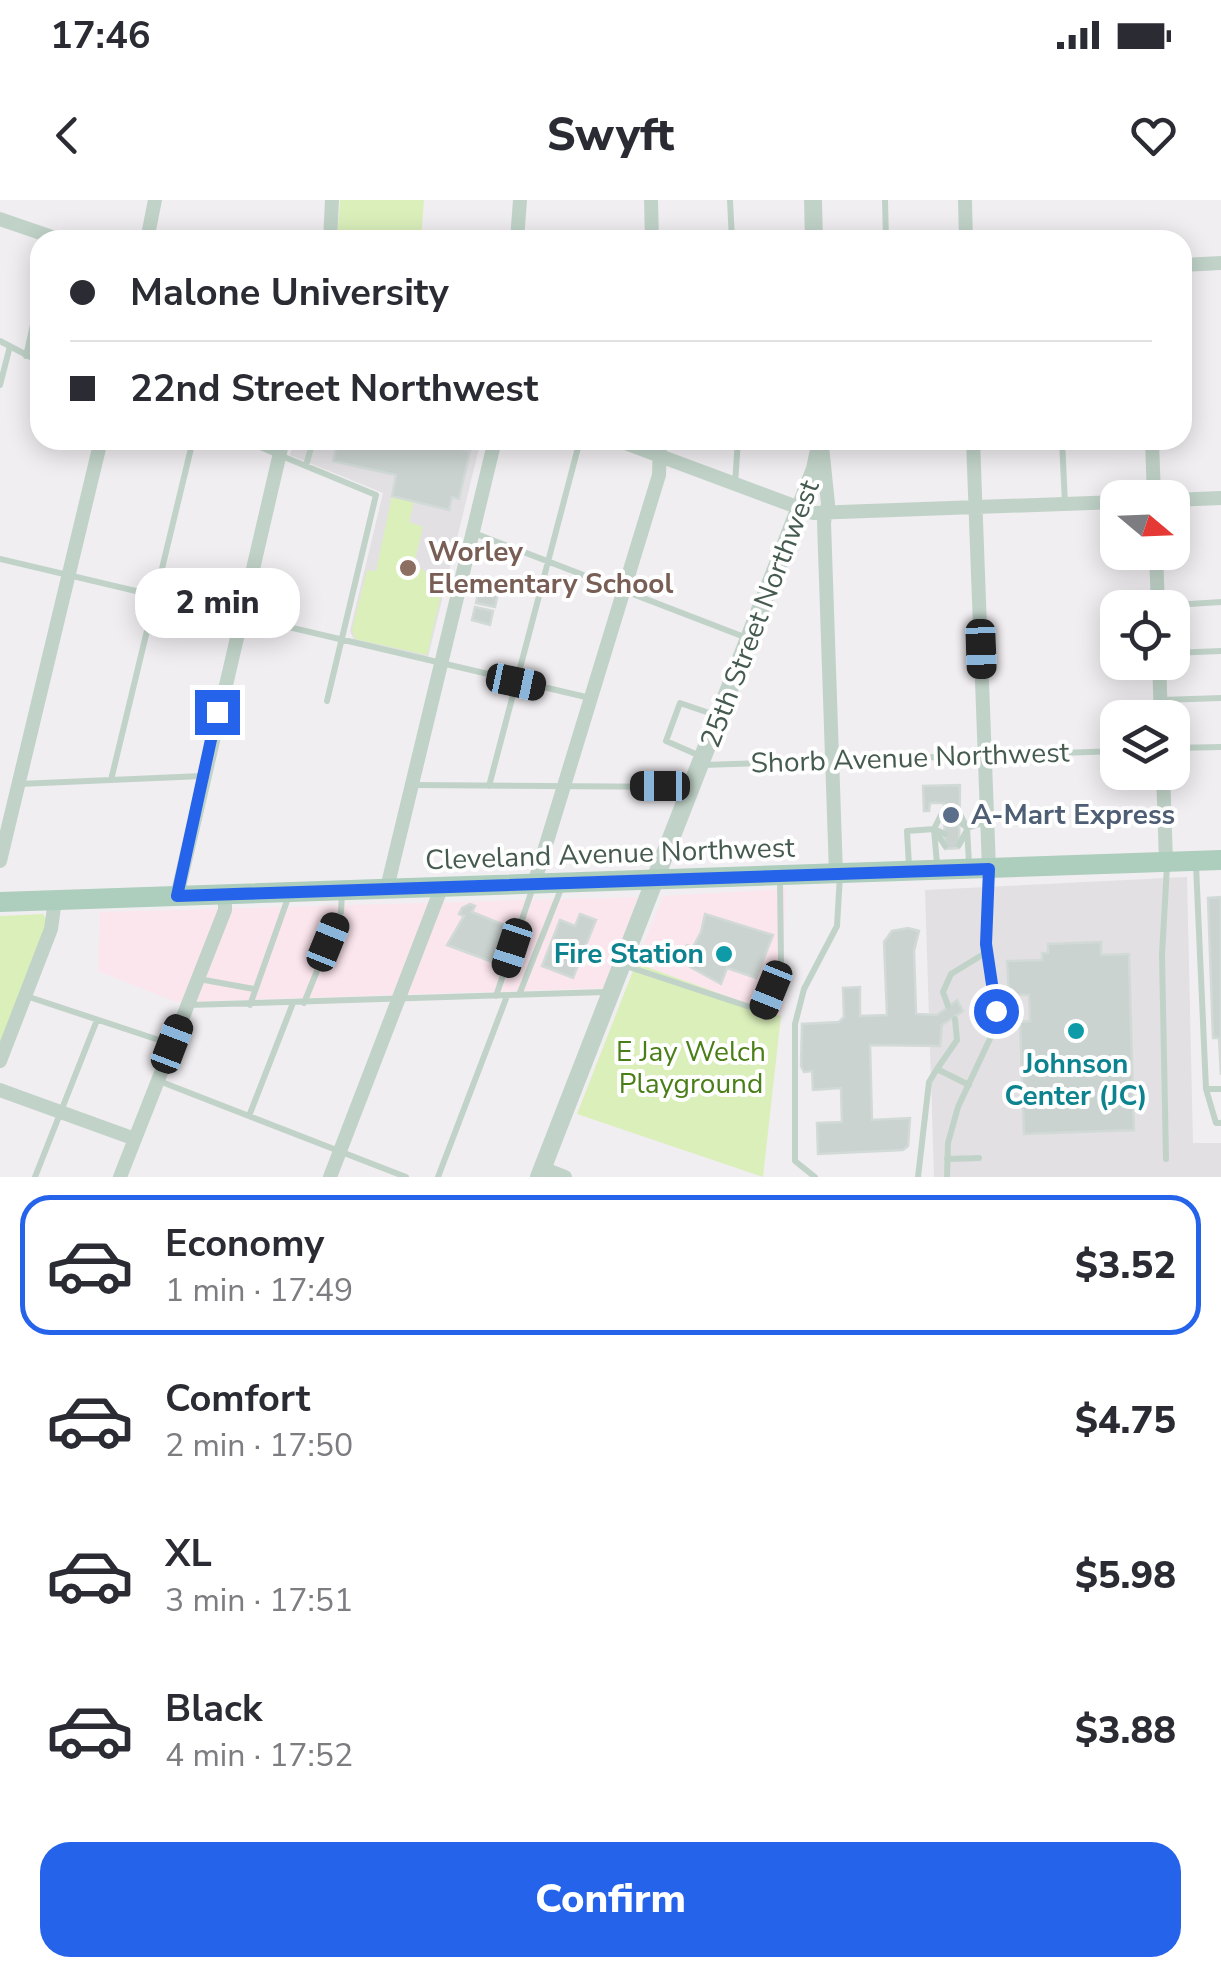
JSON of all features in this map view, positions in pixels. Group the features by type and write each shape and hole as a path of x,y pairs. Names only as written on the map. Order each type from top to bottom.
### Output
{"main road":[{"name":"Cleveland Avenue Northwest","path":"0,902 1221,863"}],"street":[{"path":"150,230 156,200"},
{"path":"330,230 332,200"},
{"path":"518,230 520,200"},
{"path":"651,200 652,230"},
{"path":"813,200 814,230"},
{"path":"965,200 966,230"},
{"path":"0,218 31,230"},
{"path":"1192,264 1221,263"},
{"path":"0,861 11,792 69,576 98,450"},
{"path":"177,896 281,450"},
{"path":"388,888 493,450"},
{"path":"643,450 800,509 826,512 1100,503"},
{"path":"534,884 623,590 661,450"},
{"name":"25th Street Northwest","path":"540,1173 694,788 819,450"},
{"path":"822,450 838,874"},
{"path":"973,450 987,822 979,869"},
{"path":"1152,450 1153,480"},
{"path":"1190,499 1221,498"},
{"path":"1160,680 1161,700"},
{"path":"1164,790 1166,862"},
{"path":"330,1177 442,886"},
{"path":"120,1177 225,910 225,894"},
{"path":"0,1061 52,929 55,900"},
{"path":"0,1090 135,1139"},
{"path":"540,1173 565,1177"}],"lane":[{"path":"730,200 732,230"},
{"path":"885,200 886,230"},
{"path":"26,356 30,338"},
{"path":"0,341 30,358"},
{"path":"0,385 10,346"},
{"path":"111,780 191,450"},
{"path":"284,450 306,466 376,495 328,701"},
{"path":"306,466 310,450"},
{"path":"489,786 577,450"},
{"path":"734,485 737,450"},
{"path":"1062,450 1065,504"},
{"path":"473,532 750,639"},
{"path":"0,558 590,698"},
{"path":"1190,604 1221,602"},
{"path":"1190,652 1221,651"},
{"path":"1161,700 1221,698"},
{"path":"704,761 666,741 680,703 720,716"},
{"path":"1190,748 1221,747"},
{"name":"Shorb Avenue Northwest","path":"704,761 832,761 1100,752"},
{"path":"11,792 111,780 202,776"},
{"path":"413,784 694,788"},
{"path":"937,870 934,829 944,808"},
{"path":"947,1177 952,1124 995,1028 979,869 957,808"},
{"path":"934,829 944,820"},
{"path":"957,820 967,828"},
{"path":"958,833 987,822"},
{"path":"959,845 967,828"},
{"path":"934,829 945,846"},
{"path":"910,872 907,832 934,829 945,834"},
{"path":"1196,861 1206,1089 1209,1110 1216,1123 1221,1122"},
{"path":"1166,862 1162,955 1166,1159"},
{"path":"815,1177 795,1161 795,1024 804,989 838,926 838,874"},
{"path":"622,965 762,1012 780,962 780,876"},
{"path":"520,995 563,883"},
{"path":"496,996 534,884"},
{"path":"304,1003 341,912 342,890"},
{"path":"250,1005 289,892"},
{"path":"948,1006 944,992 951,974 987,952"},
{"path":"198,979 254,989"},
{"path":"187,1005 611,992"},
{"path":"26,995 172,1044"},
{"path":"438,1177 507,996"},
{"path":"249,1116 293,1004"},
{"path":"918,1177 925,1099 937,1069 957,1040 955,1018"},
{"path":"35,1177 97,1020"},
{"path":"937,1069 969,1085"},
{"path":"158,1080 406,1177"},
{"path":"1206,1089 1221,1089"},
{"path":"946,1159 980,1158"}],"shaded area":[{"name":"Worley Elementary School","path":"291,450 479,450 428,657 354,640 350,631 383,493 290,455"},
{"path":"1187,877 1193,1143 1221,1143 1221,1177 934,1177 925,890"},
{"path":"786,889 781,1016 636,963 663,896"},
{"path":"638,897 604,988 176,1002 98,971 100,912"}],"green space":[{"path":"340,200 424,200 422,230 338,230"},
{"path":"392,496 414,501 409,522 423,527 414,563 430,576 445,578 427,655 355,639 352,630 367,570 376,571"},
{"path":"43,914 49,924 0,1051 0,916"},
{"name":"E Jay Welch Playground","path":"636,963 781,1016 763,1177 577,1114"}],"building":[{"path":"336,450 470,451 459,499 452,497 449,510 392,496 396,475 333,461"},
{"path":"479,589 498,593 495,607 476,603"},
{"path":"475,607 493,611 490,625 472,620"},
{"name":"A-Mart Express","path":"960,785 959,848 945,849 944,803 930,803 929,811 924,811 923,786"},
{"path":"1221,897 1221,1075 1219,1038 1213,1038 1208,898"},
{"path":"475,906 472,912 514,929 500,965 447,945 464,916 459,914 462,908"},
{"path":"580,914 596,920 573,978 542,966 560,920 575,926"},
{"name":"Fire Station","path":"705,914 773,935 756,978 727,968 721,984 681,962 687,945 693,947 701,932"},
{"path":"892,931 919,931 914,951 916,1014 937,1015 957,1000 963,1011 942,1025 940,1046 870,1045 872,1120 910,1118 908,1146 903,1150 818,1154 817,1123 842,1122 841,1088 813,1090 812,1071 804,1072 801,1066 802,1024 839,1022 844,1017 843,988 860,987 860,1016 887,1015 884,942"},
{"name":"Johnson Center (JC)","path":"1101,942 1101,955 1129,954 1134,1130 1024,1134 1020,1022 1030,1021 1029,995 1009,995 1007,961 1042,960 1042,953 1048,953 1048,944"}],"place":[{"name":"Worley Elementary School","path":"408,568"},
{"name":"A-Mart Express","path":"951,815"},
{"name":"Fire Station","path":"724,954"},
{"name":"Johnson Center (JC)","path":"1076,1031"}],"route":[{"path":"217,712 176,883 177,896 989,869 986,944 996,1011"}]}
